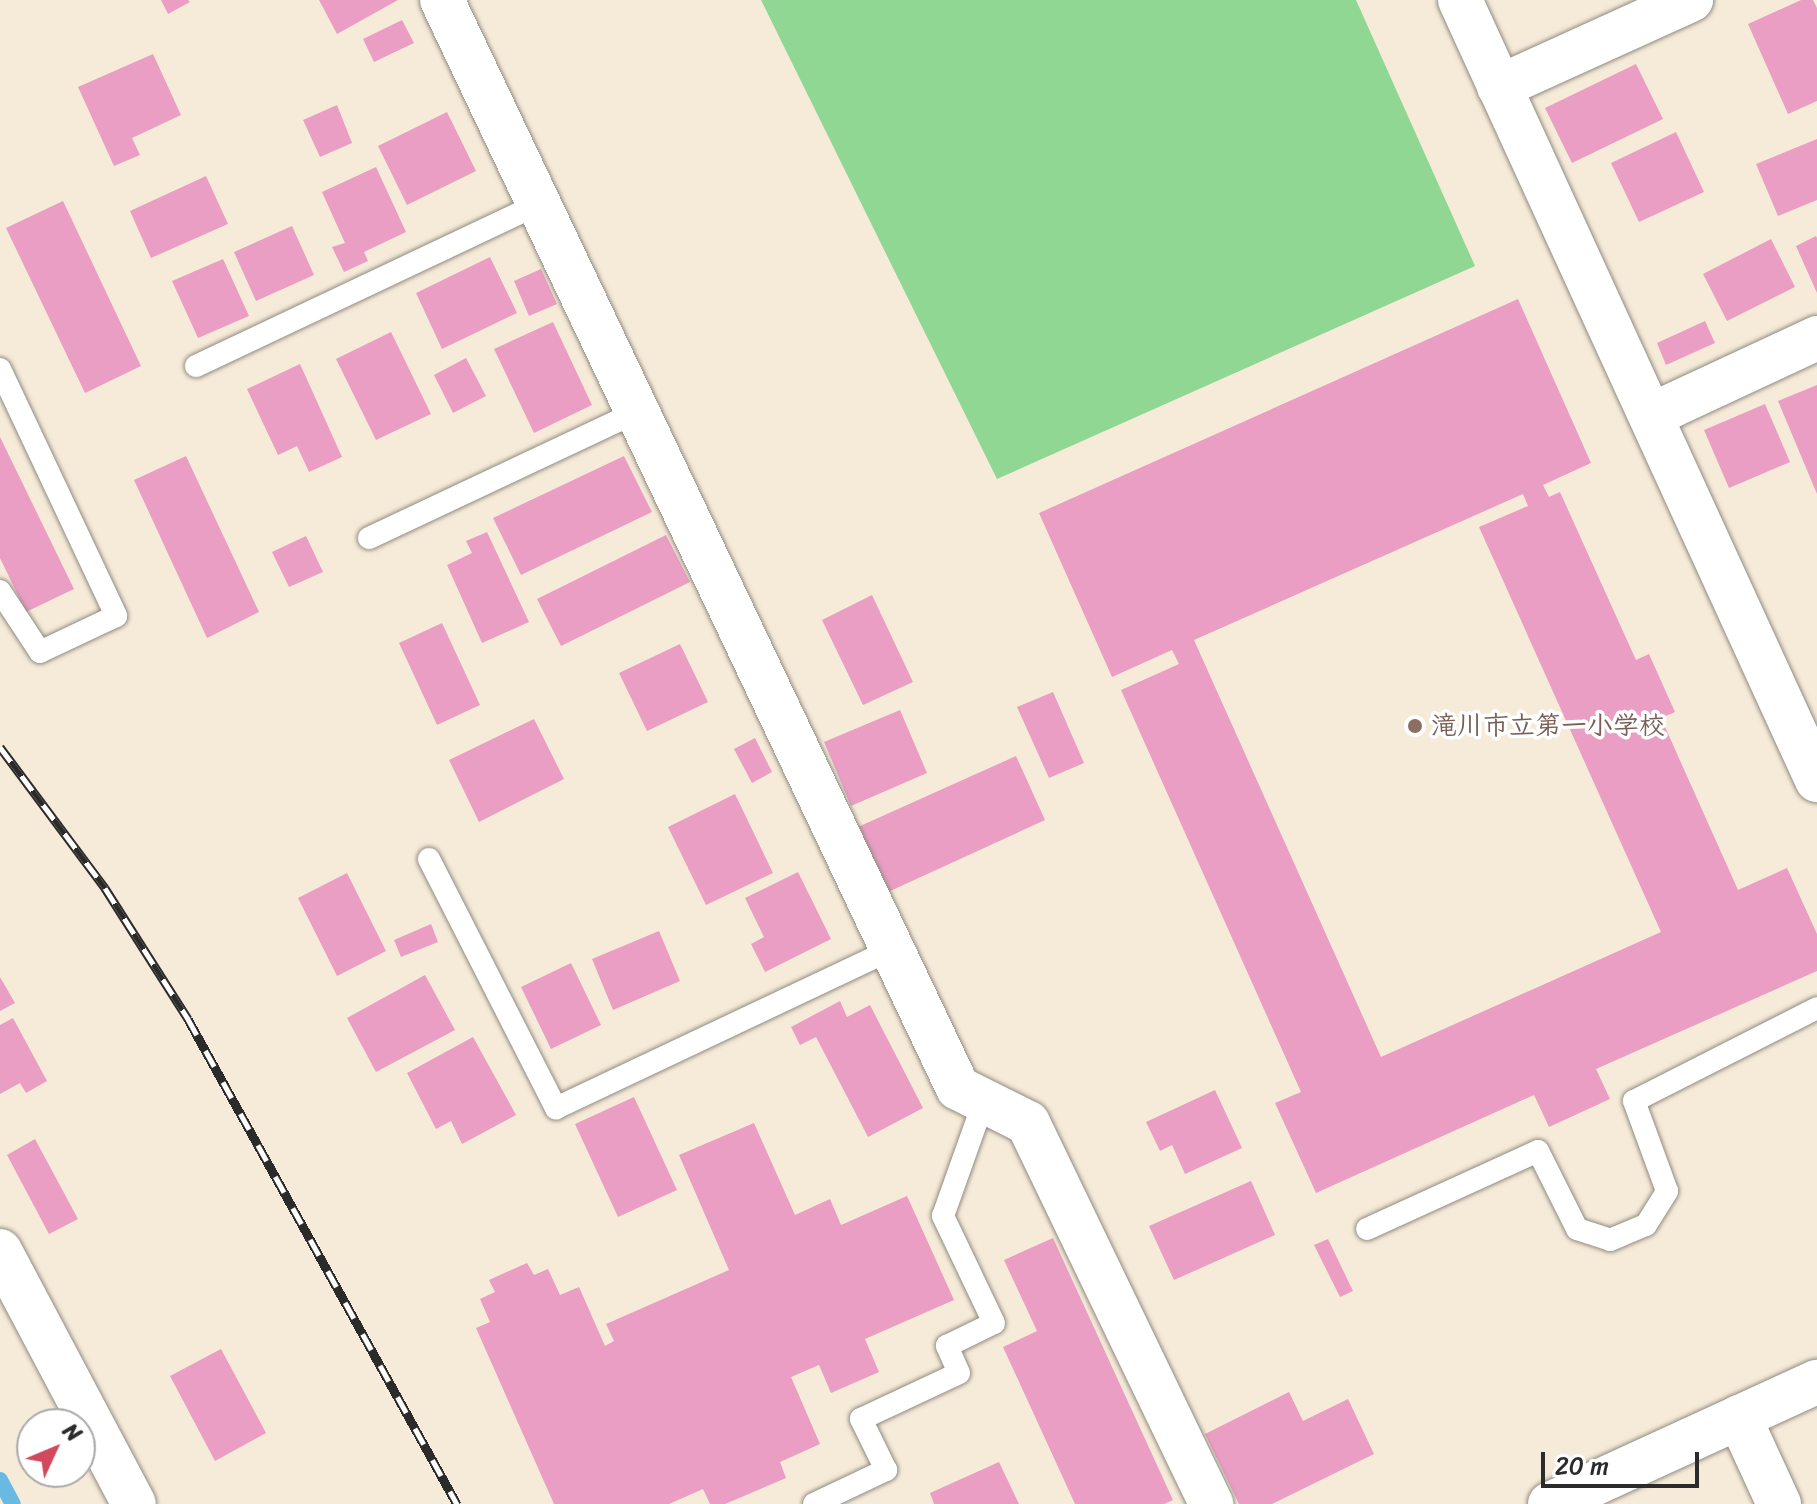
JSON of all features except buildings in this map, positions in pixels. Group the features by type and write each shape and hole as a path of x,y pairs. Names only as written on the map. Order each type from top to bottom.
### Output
{"main road":[{"path":"442,0 958,1088 1028,1123 1211,1504"},
{"path":"1460,0 1652,415 1804,720 1817,780"},
{"path":"1499,87 1691,0"},
{"path":"1652,415 1817,338"},
{"path":"0,1251 134,1504"},
{"path":"1550,1504 1817,1382"},
{"path":"1739,1417 1779,1504"}],"lane":[{"path":"196,366 538,204"},
{"path":"0,369 116,616 40,652 0,591"},
{"path":"369,538 637,412"},
{"path":"429,859 556,1108 890,950"},
{"path":"1367,1229 1538,1151 1577,1229 1610,1240 1646,1225 1667,1191 1634,1101 1817,1008"},
{"path":"814,1504 886,1470 861,1419 959,1373 947,1346 994,1323 943,1216 984,1101"}],"green space":[{"path":"761,0 1356,0 1475,266 997,479"}],"waterway":[{"path":"0,1480 13,1504"}],"railway":[{"path":"0,747 105,888 188,1019 457,1504"}],"place":[{"name":"滝川市立第一小学校","path":"1415,726"}]}
